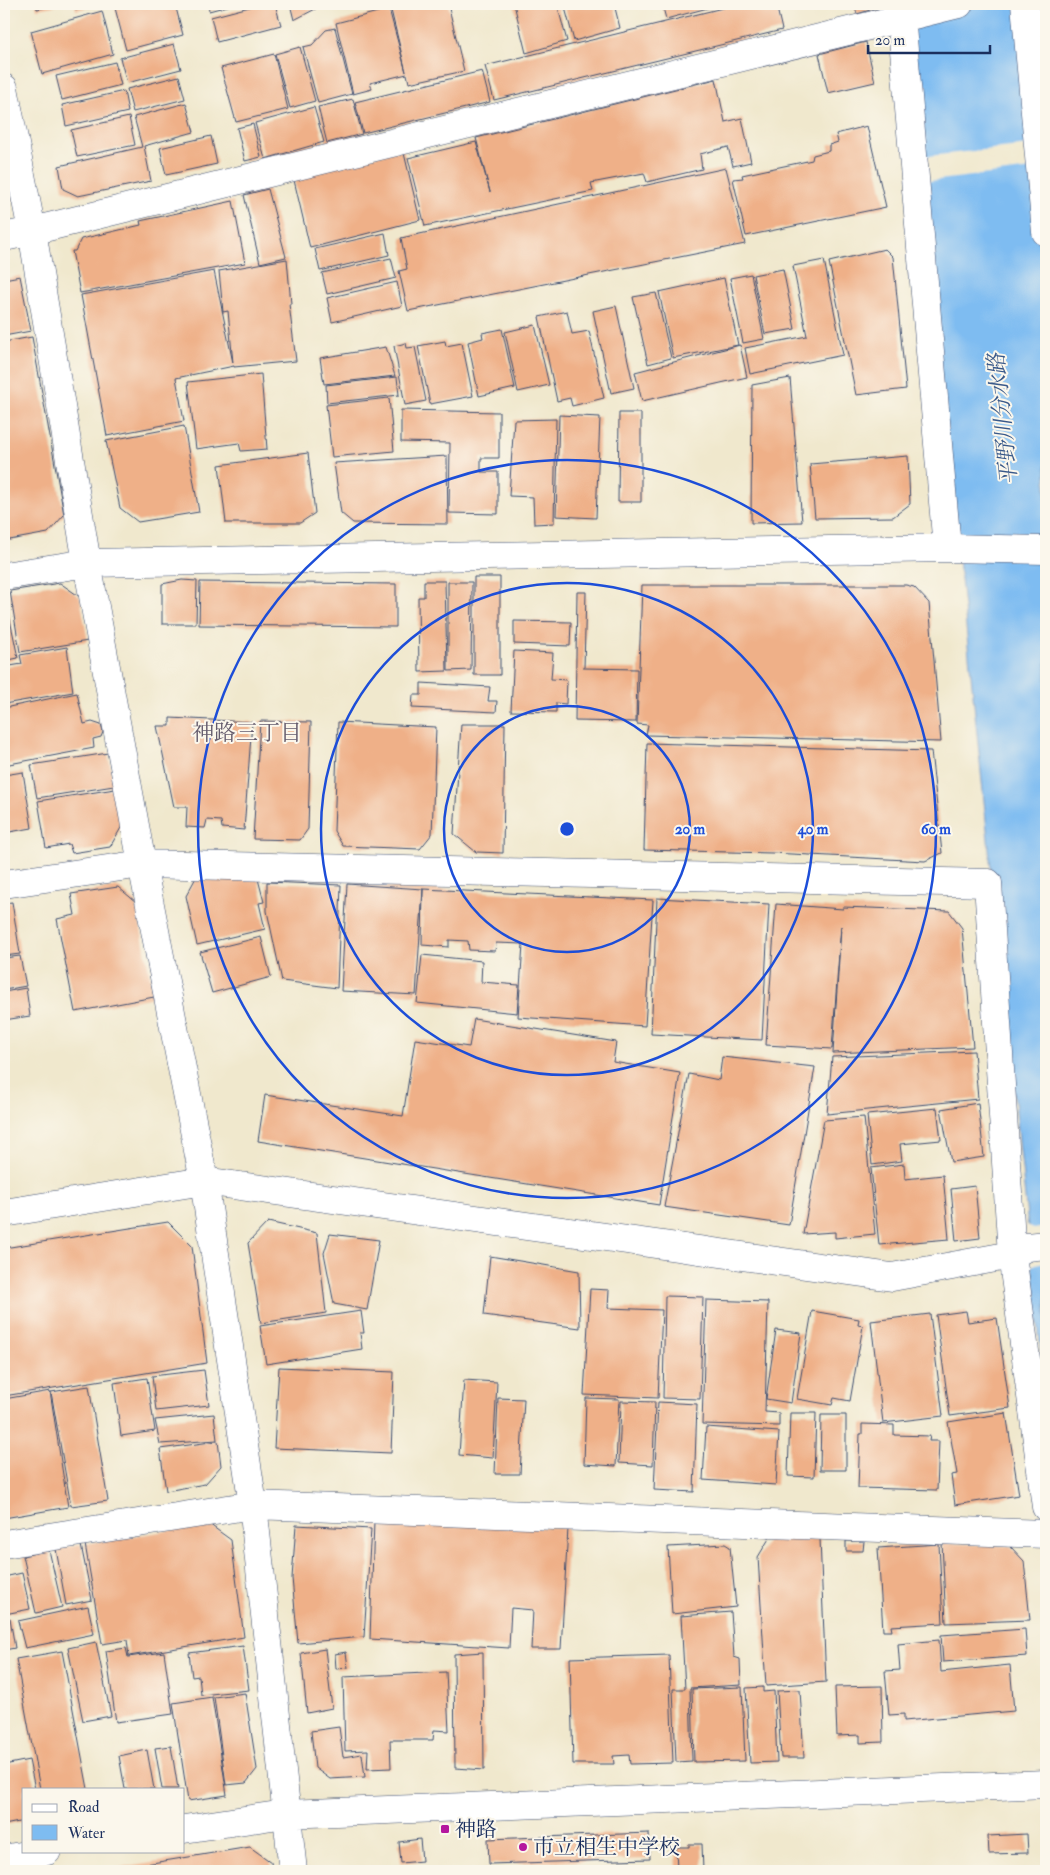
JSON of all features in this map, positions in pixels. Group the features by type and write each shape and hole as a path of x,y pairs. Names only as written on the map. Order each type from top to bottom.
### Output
{"street":[{"path":"4,237 900,11 959,4"},
{"path":"1025,4 1046,232"},
{"path":"900,11 947,548"},
{"path":"4,88 32,231 88,563 142,864 204,1181 253,1505 293,1871"},
{"path":"4,576 88,563 947,548 1046,550"},
{"path":"4,884 142,864 988,883 1028,1249 1046,1507"},
{"path":"4,1213 204,1181 892,1277 1028,1249"},
{"path":"4,1544 253,1505 1046,1534"},
{"path":"185,1829 286,1814 1046,1784"},
{"path":"4,1859 42,1852"}],"water":[{"name":"平野川分水路","path":"903,4 1016,4 1046,314 1046,1401 955,520"}],"pier":[{"path":"1029,145 1032,169 921,182 919,157"},
{"path":"1026,1226 1033,1229 1046,1227 1046,1262 1029,1267"}],"building":[{"path":"36,4 58,4 58,5 37,9"},
{"path":"75,4 89,4 90,7 76,10"},
{"path":"131,4 175,4 183,35 126,50 115,8"},
{"path":"208,4 235,4 209,11"},
{"path":"261,4 275,4 281,25 217,42 211,17"},
{"path":"290,4 325,4 294,20"},
{"path":"401,4 448,4 464,71 409,83 407,74 370,83 372,89 353,94 336,23 389,9 406,72 390,6"},
{"path":"514,4 557,4 567,41 526,53"},
{"path":"564,4 614,4 620,28 574,41"},
{"path":"662,4 723,4 666,19"},
{"path":"739,4 776,4 782,30 494,100 485,66"},
{"path":"854,4 890,4 857,14"},
{"path":"102,11 113,54 42,74 31,31"},
{"path":"335,28 352,94 318,103 303,47 312,45 326,30"},
{"path":"866,42 875,82 828,93 819,54"},
{"path":"174,44 181,69 127,83 120,58"},
{"path":"300,47 315,101 290,108 275,54"},
{"path":"274,54 288,109 236,122 221,68"},
{"path":"115,62 121,85 62,100 56,76"},
{"path":"482,71 490,102 363,133 355,102"},
{"path":"179,76 185,99 133,112 127,89"},
{"path":"716,79 725,122 742,118 751,162 733,166 728,147 700,154 702,169 647,182 644,173 591,183 593,191 425,226 408,158 476,142 490,192 476,138"},
{"path":"124,91 128,112 66,126 62,105"},
{"path":"353,99 362,134 327,143 318,107"},
{"path":"186,103 194,132 144,146 151,181 78,196 63,189 59,166 142,147 134,117"},
{"path":"314,107 324,142 265,159 255,123"},
{"path":"129,117 135,145 77,157 71,130"},
{"path":"253,124 261,157 245,161 237,128"},
{"path":"867,126 886,207 746,236 733,179 743,178 742,175 812,160 813,155 829,151 829,145 838,142 836,134"},
{"path":"211,136 217,164 166,175 160,148"},
{"path":"403,149 420,220 310,248 293,176"},
{"path":"726,168 745,244 408,311 399,271 407,269 401,238"},
{"path":"268,189 286,257 260,263 244,195"},
{"path":"233,201 245,263 80,293 72,251 75,251 81,239 141,225 140,221"},
{"path":"385,233 389,255 320,271 315,249"},
{"path":"885,249 893,257 906,389 856,395 829,262"},
{"path":"391,258 396,278 327,294 322,273"},
{"path":"287,259 291,304 289,304 296,361 234,366 176,378 184,421 107,436 81,295 214,271 233,363 228,311 223,312 219,271"},
{"path":"824,260 843,355 750,374 745,348 807,336 793,266"},
{"path":"783,269 795,329 765,334 753,275"},
{"path":"751,274 764,339 743,343 730,278"},
{"path":"20,276 31,331 4,336 4,279"},
{"path":"724,278 738,345 673,358 659,292"},
{"path":"397,282 402,306 332,322 327,298"},
{"path":"656,293 671,358 648,364 633,297"},
{"path":"616,306 634,388 611,393 593,311"},
{"path":"567,311 572,334 589,331 604,398 572,406 570,398 557,401 539,317"},
{"path":"535,325 549,385 518,392 505,332"},
{"path":"502,329 515,388 479,396 468,342 483,338 482,333"},
{"path":"32,337 64,515 48,533 4,541 4,342"},
{"path":"445,341 446,346 462,343 473,396 430,404 418,346"},
{"path":"406,343 407,348 415,347 426,401 405,405 394,346"},
{"path":"740,345 747,377 642,401 635,372"},
{"path":"386,347 395,376 324,384 320,358"},
{"path":"261,374 267,449 241,451 239,443 196,449 188,382"},
{"path":"397,377 399,395 327,403 326,385"},
{"path":"790,378 802,522 751,523 752,385"},
{"path":"389,398 394,451 332,457 326,405"},
{"path":"401,410 499,412 499,458 481,458 481,472 498,472 498,514 449,513 450,443 401,442"},
{"path":"619,413 641,413 641,502 618,502"},
{"path":"559,415 600,417 596,518 556,516"},
{"path":"556,419 554,523 534,524 533,497 509,496 514,420"},
{"path":"184,426 199,512 138,522 120,508 106,441"},
{"path":"308,453 315,513 300,523 226,523 219,465"},
{"path":"447,456 448,524 353,523 341,513 334,463"},
{"path":"908,456 910,504 893,517 815,518 810,464"},
{"path":"474,577 500,577 500,675 474,675"},
{"path":"182,580 197,581 196,624 162,624 162,584"},
{"path":"424,581 445,581 447,671 419,672 418,597 424,597"},
{"path":"200,582 396,584 396,627 199,625"},
{"path":"448,582 472,582 471,670 448,671"},
{"path":"60,583 80,597 88,641 20,652 10,591"},
{"path":"642,585 906,585 914,587 929,603 941,742 646,735 648,725 637,724"},
{"path":"4,591 18,658 4,661"},
{"path":"577,592 586,592 584,668 637,669 636,722 575,721"},
{"path":"514,621 571,622 570,646 514,644"},
{"path":"67,647 73,692 4,704 4,667 22,664 20,655"},
{"path":"514,651 553,653 551,679 567,680 566,704 556,703 556,712 511,711"},
{"path":"421,683 490,687 488,701 497,701 496,712 412,708 413,695 421,695"},
{"path":"77,693 84,724 92,722 101,725 103,732 101,737 93,739 94,748 4,765 4,708"},
{"path":"170,718 252,722 244,830 222,828 221,821 207,820 205,828 186,827 187,807 174,807 157,726 170,726"},
{"path":"260,721 311,722 308,829 300,840 253,839"},
{"path":"338,722 436,727 432,834 420,849 343,846 334,831"},
{"path":"461,724 505,724 503,853 476,852 454,834"},
{"path":"647,743 931,751 942,853 925,861 772,853 644,850"},
{"path":"108,753 114,786 37,798 31,765"},
{"path":"23,772 32,828 4,833 4,775"},
{"path":"115,789 122,826 110,847 72,853 69,844 46,848 38,801"},
{"path":"199,872 258,879 264,902 259,903 265,929 197,945 186,896"},
{"path":"267,882 341,885 337,988 282,981 267,911"},
{"path":"347,884 423,889 416,995 341,991"},
{"path":"118,887 136,902 154,997 75,1012 57,919 75,915 71,894"},
{"path":"423,889 653,900 645,1026 518,1017 523,944 496,943 495,951 469,950 468,941 449,940 449,947 422,945"},
{"path":"657,898 769,904 762,1040 651,1034"},
{"path":"12,902 20,954 4,956 4,903"},
{"path":"776,904 843,909 843,907 949,911 962,928 973,1047 833,1053 841,926 832,1049 766,1045"},
{"path":"261,937 271,977 212,993 200,952"},
{"path":"422,955 482,961 481,982 519,985 517,1013 417,1003"},
{"path":"20,956 26,986 4,990 4,958"},
{"path":"26,988 30,1016 4,1020 4,992"},
{"path":"474,1019 616,1042 613,1062 680,1073 659,1205 258,1141 265,1095 403,1116 415,1039 469,1047"},
{"path":"974,1051 978,1099 827,1114 832,1057"},
{"path":"722,1057 815,1067 789,1225 664,1207 689,1074 719,1080"},
{"path":"978,1103 984,1157 951,1162 941,1109"},
{"path":"937,1108 941,1140 900,1144 902,1161 872,1165 867,1115"},
{"path":"864,1117 875,1234 835,1238 835,1232 803,1234 824,1120"},
{"path":"904,1164 905,1179 943,1175 949,1239 879,1245 871,1168"},
{"path":"975,1186 980,1238 956,1241 951,1189"},
{"path":"168,1222 192,1246 207,1363 4,1396 4,1248"},
{"path":"268,1222 317,1233 326,1313 261,1323 248,1243"},
{"path":"330,1234 379,1240 367,1310 334,1304 324,1253"},
{"path":"490,1256 579,1271 580,1328 484,1315"},
{"path":"590,1289 609,1290 608,1308 662,1310 658,1398 584,1395"},
{"path":"665,1296 703,1297 700,1399 663,1398"},
{"path":"706,1300 768,1302 765,1412 779,1413 779,1426 702,1424"},
{"path":"361,1311 364,1333 360,1333 362,1349 266,1364 260,1326"},
{"path":"812,1311 859,1319 858,1325 863,1326 850,1401 834,1398 832,1405 797,1399"},
{"path":"966,1311 968,1322 997,1318 1010,1408 950,1416 936,1315"},
{"path":"930,1314 943,1416 883,1423 871,1321"},
{"path":"776,1330 801,1333 791,1403 766,1399"},
{"path":"279,1367 394,1372 391,1453 274,1448"},
{"path":"204,1370 209,1405 156,1411 152,1376"},
{"path":"147,1378 155,1431 121,1436 114,1383"},
{"path":"464,1380 497,1382 493,1458 459,1455"},
{"path":"89,1386 108,1501 71,1506 51,1392"},
{"path":"50,1391 68,1507 4,1518 4,1399"},
{"path":"498,1398 524,1399 520,1474 495,1474"},
{"path":"586,1398 619,1399 616,1466 584,1464"},
{"path":"621,1401 655,1402 653,1465 619,1463"},
{"path":"658,1402 697,1404 694,1492 654,1490"},
{"path":"790,1413 816,1413 814,1477 788,1476"},
{"path":"1006,1413 1019,1495 955,1505 951,1475 957,1474 948,1422"},
{"path":"214,1414 217,1440 160,1444 155,1420"},
{"path":"821,1415 846,1415 846,1470 820,1470"},
{"path":"862,1424 894,1425 894,1435 930,1436 929,1441 939,1441 937,1490 858,1488"},
{"path":"706,1427 779,1432 776,1485 703,1480"},
{"path":"218,1441 221,1466 205,1484 166,1491 160,1449"},
{"path":"374,1521 568,1528 561,1649 531,1649 533,1610 511,1608 509,1648 370,1639"},
{"path":"209,1524 231,1540 244,1637 129,1656 127,1640 102,1644 85,1544"},
{"path":"296,1525 371,1529 364,1637 298,1643 292,1578"},
{"path":"770,1537 820,1539 826,1682 766,1686 758,1557"},
{"path":"846,1541 864,1541 863,1551 846,1551"},
{"path":"942,1543 1010,1546 1024,1561 1030,1620 946,1623"},
{"path":"725,1544 730,1547 736,1607 672,1614 668,1547"},
{"path":"939,1544 943,1623 891,1626 892,1631 883,1631 878,1548"},
{"path":"81,1545 92,1600 66,1605 56,1549"},
{"path":"49,1550 62,1607 36,1613 23,1556"},
{"path":"22,1573 30,1609 5,1614 4,1577"},
{"path":"88,1606 94,1634 25,1648 18,1621"},
{"path":"731,1612 734,1657 740,1659 741,1685 690,1688 692,1761 676,1762 673,1689 685,1689 681,1616"},
{"path":"10,1618 15,1648 4,1650 4,1619"},
{"path":"1025,1629 1027,1656 943,1662 941,1635"},
{"path":"939,1640 941,1672 1010,1665 1014,1711 904,1721 904,1714 889,1715 885,1671 900,1670 898,1644"},
{"path":"96,1642 111,1716 83,1721 68,1648"},
{"path":"243,1646 249,1690 201,1695 199,1676 192,1677 189,1653"},
{"path":"126,1648 128,1657 164,1652 173,1714 116,1722 106,1651"},
{"path":"325,1649 332,1708 307,1713 301,1653"},
{"path":"62,1651 88,1788 40,1788 16,1659"},
{"path":"346,1652 348,1668 336,1669 335,1654"},
{"path":"483,1652 484,1770 455,1768 454,1654"},
{"path":"669,1655 673,1763 630,1764 629,1755 613,1756 614,1764 573,1764 570,1658"},
{"path":"446,1672 449,1731 434,1730 433,1740 390,1740 391,1768 367,1769 368,1750 345,1751 343,1677"},
{"path":"882,1686 883,1742 860,1743 860,1735 837,1736 835,1687"},
{"path":"742,1687 745,1761 694,1762 692,1689"},
{"path":"763,1687 763,1692 774,1691 777,1762 750,1763 746,1688"},
{"path":"800,1690 804,1758 781,1758 777,1691"},
{"path":"245,1693 257,1769 246,1783 226,1785 214,1697"},
{"path":"212,1697 227,1795 188,1801 173,1703"},
{"path":"339,1727 343,1757 362,1754 365,1777 330,1779 315,1768 311,1731"},
{"path":"171,1746 178,1788 162,1788 155,1748"},
{"path":"147,1750 154,1788 125,1788 119,1756"},
{"path":"29,1760 35,1788 22,1788 22,1821 4,1825 4,1765"},
{"path":"649,1833 650,1859 489,1864 488,1839"},
{"path":"1027,1834 1028,1853 989,1854 988,1836"},
{"path":"420,1839 422,1861 401,1863 399,1842"},
{"path":"689,1844 702,1844 703,1871 677,1871 676,1847 689,1847"},
{"path":"250,1847 271,1862 272,1871 103,1871"}],"place":[{"name":"神路","path":"445,1829"},
{"name":"市立相生中学校","path":"523,1847"}],"district":[{"name":"神路三丁目","path":"247,733"}]}
